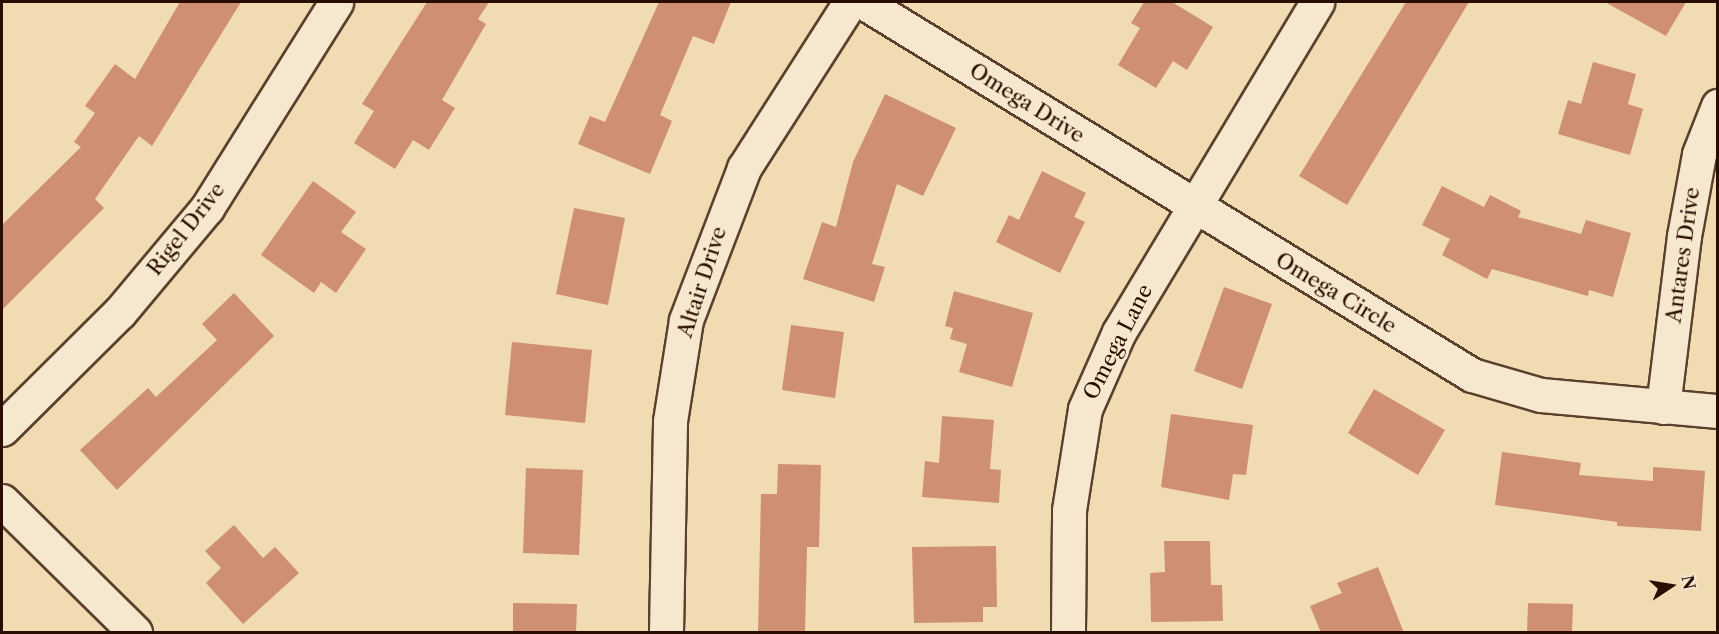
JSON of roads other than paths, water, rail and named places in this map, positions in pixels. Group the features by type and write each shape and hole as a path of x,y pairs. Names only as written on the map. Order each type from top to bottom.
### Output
{"street":[{"name":"Rigel Drive","path":"2,429 120,312 207,208 336,2"},
{"name":"Altair Drive","path":"666,633 670,421 686,320 744,168 850,2"},
{"name":"Omega Drive","path":"863,2 1192,205"},
{"path":"1192,205 1317,2"},
{"name":"Antares Drive","path":"1663,407 1683,236 1700,154 1718,106"},
{"name":"Omega Circle","path":"1192,205 1472,375 1541,395 1718,411"},
{"name":"Omega Lane","path":"1068,633 1069,510 1084,409 1119,332 1192,205"},
{"path":"2,501 135,633"}]}
